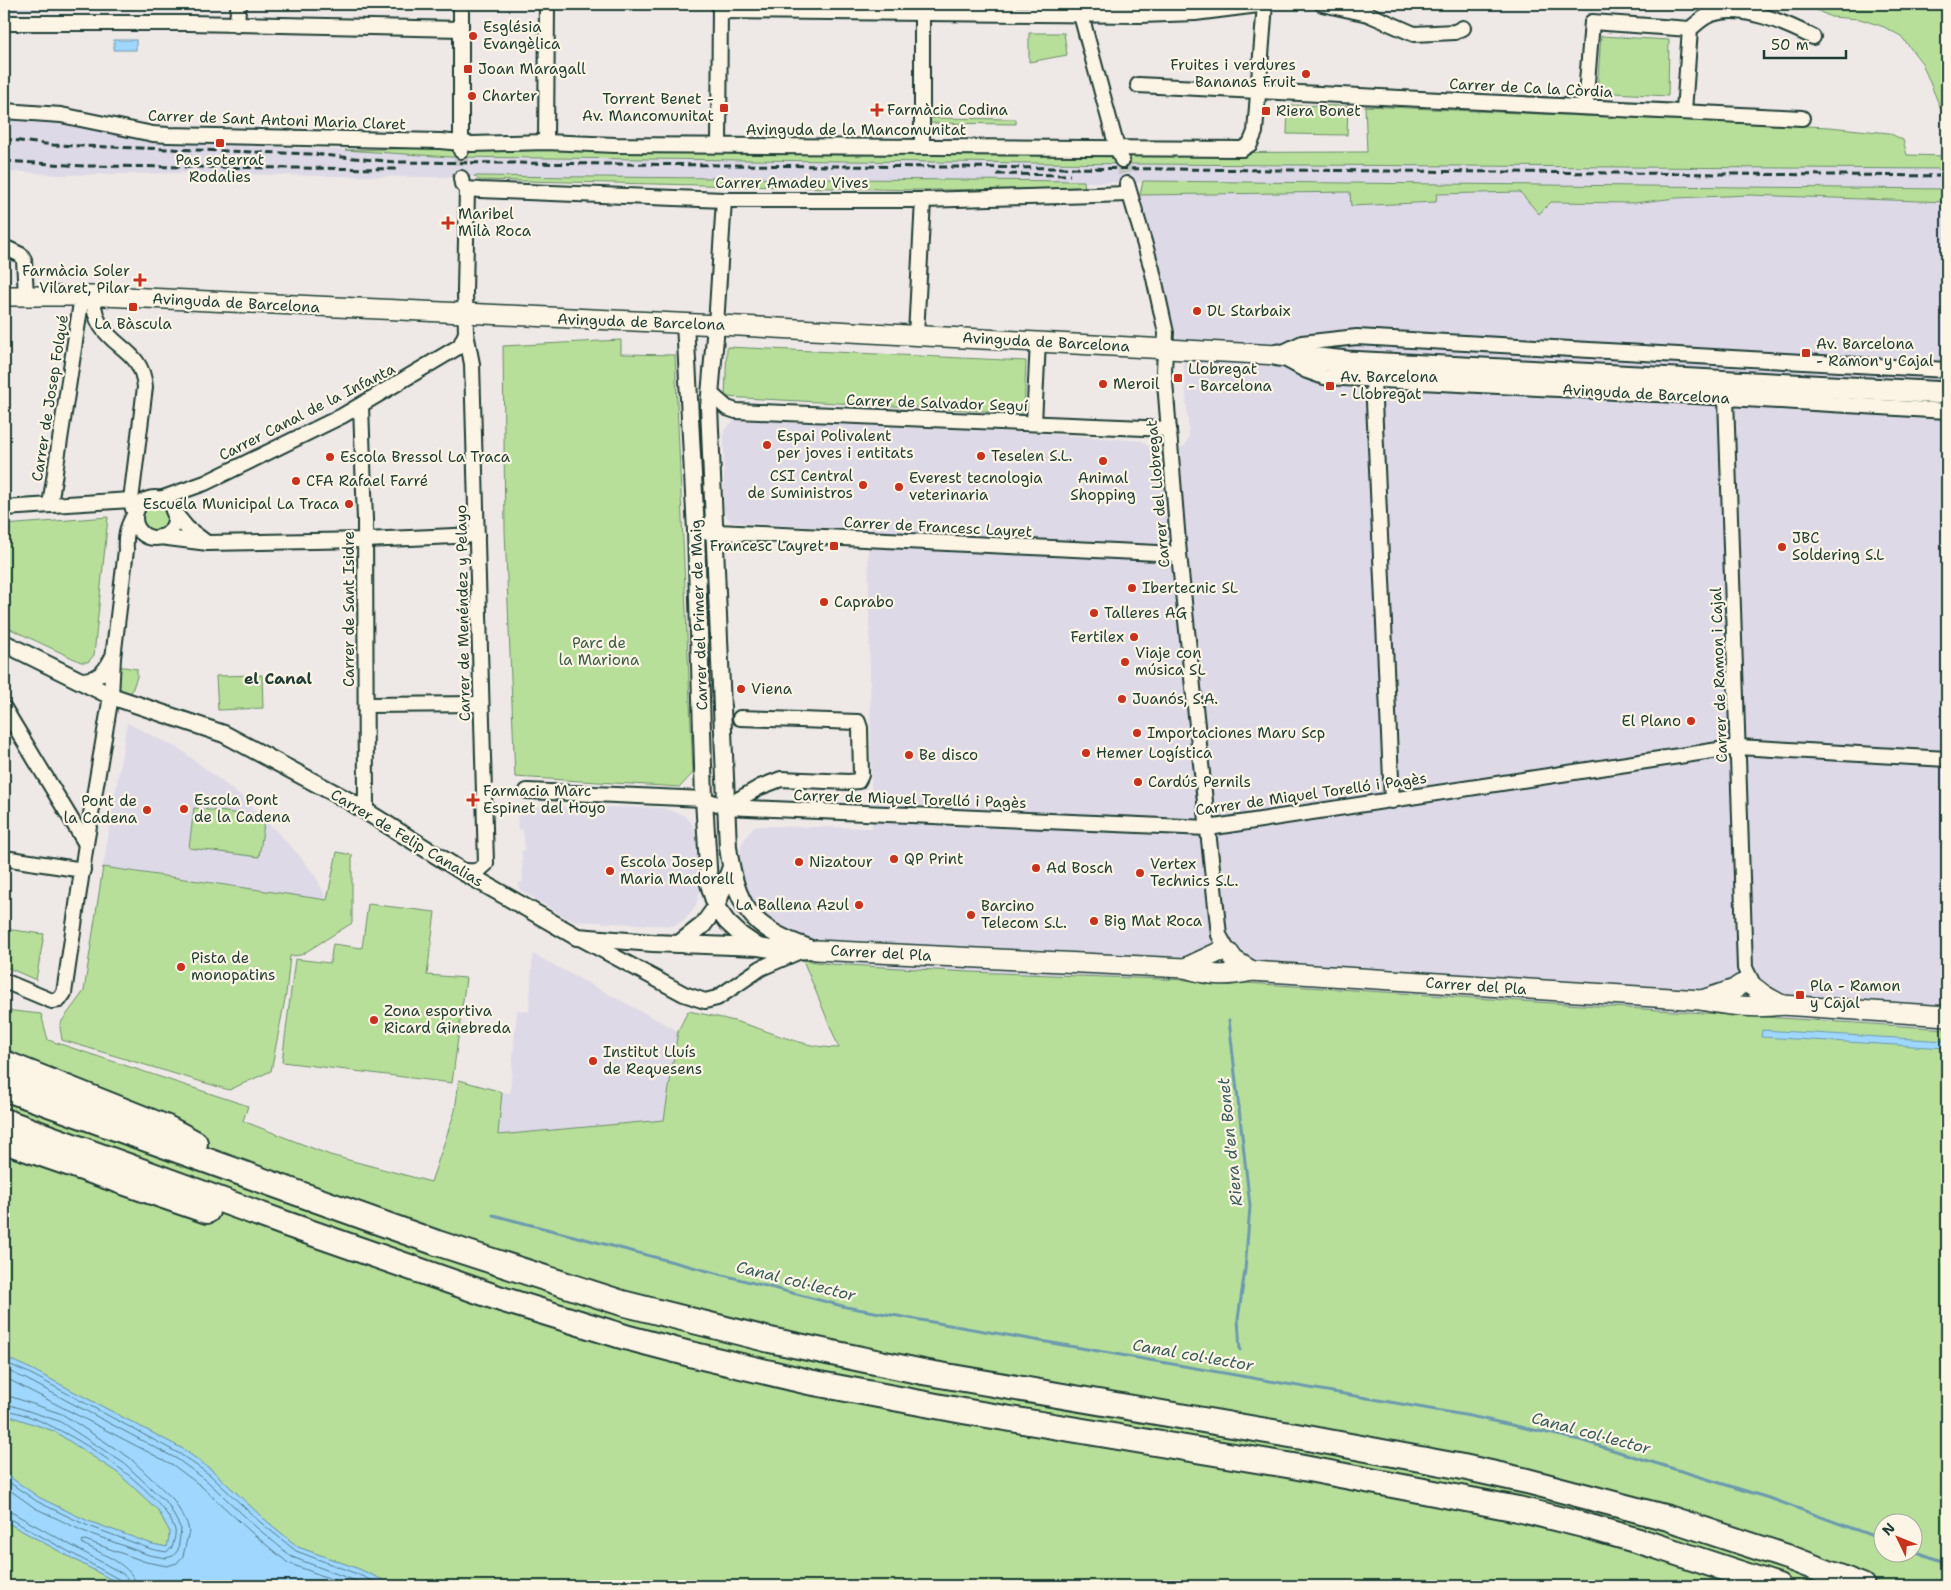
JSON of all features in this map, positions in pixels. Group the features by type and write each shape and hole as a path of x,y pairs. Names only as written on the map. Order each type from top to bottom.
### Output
{"highway":[{"path":"4,1063 167,1128 260,1179"},
{"path":"4,1088 437,1243 622,1303 770,1340 923,1372 1302,1437 1527,1481 1668,1518 1790,1558 1862,1586"},
{"path":"4,1121 501,1299 626,1337 809,1382 954,1410 1293,1466 1499,1505 1583,1525 1778,1586"},
{"path":"4,1141 153,1194 255,1227 310,1241 366,1251"}],"main road":[{"name":"Avinguda de Barcelona","path":"4,296 87,296 467,323 685,323 1038,341 1278,355 1346,370 1730,390 1947,393"},
{"name":"Carrer del Pla","path":"809,950 1185,968 1224,963 1252,971 1701,1000 1730,1006 1746,990 1766,1008 1782,1005 1947,1016"}],"street":[{"path":"237,24 240,4"},
{"path":"461,4 461,147"},
{"path":"546,142 547,4"},
{"path":"720,145 720,8 1080,10 1141,16 1195,13 1221,7 1265,4 1258,92"},
{"path":"1322,4 1370,9 1414,34 1455,32 1462,28"},
{"path":"922,9 922,146"},
{"path":"1080,10 1119,154"},
{"path":"1585,107 1592,22 1690,29 1712,14 1728,11 1768,17 1813,37"},
{"path":"4,24 237,24 462,29"},
{"path":"1684,111 1690,29"},
{"name":"Carrer de Ca la Còrdia","path":"1138,85 1802,118"},
{"name":"Avinguda de la Mancomunitat","path":"461,147 546,142 922,146 1119,154 1242,149 1250,144 1255,132 1258,92"},
{"name":"Carrer de Sant Antoni Maria Claret","path":"4,111 61,116 153,134 440,141 461,147"},
{"name":"Carrer Amadeu Vives","path":"464,184 724,200 923,200 1128,189"},
{"name":"Carrer de Menéndez y Pelayo","path":"460,870 474,872 486,864 472,364 465,292 464,184"},
{"name":"Carrer del Llobregat","path":"1128,189 1165,322 1164,370 1179,554 1219,935 1213,946 1224,963"},
{"path":"716,325 724,200"},
{"path":"916,335 923,200"},
{"path":"4,247 21,255 24,260 26,295"},
{"path":"4,981 52,1001 59,1000 64,990 111,696 105,684 113,658 126,550 126,534 133,509 145,387 144,375 134,357 104,331 87,296"},
{"name":"Carrer de Josep Folqué","path":"50,505 87,296"},
{"name":"Carrer Canal de la Infanta","path":"160,499 204,483 361,406 455,350 462,344 467,323"},
{"name":"Carrer del Primer de Maig","path":"685,323 696,531 704,799 709,884 716,907 733,929 758,947"},
{"name":"Carrer del Primer de Maig","path":"716,325 709,407 728,847 735,887 743,905 761,924 777,936 809,950"},
{"name":"Avinguda de Barcelona","path":"1278,355 1302,344 1357,336 1947,370"},
{"name":"Avinguda de Barcelona","path":"1375,338 1350,344 1348,347 1346,370 1373,380 1730,390 1947,411"},
{"path":"1034,423 1038,341"},
{"path":"1373,380 1392,801"},
{"name":"Carrer de Ramon i Cajal","path":"1730,390 1738,747 1746,990"},
{"name":"Carrer de Salvador Seguí","path":"710,393 727,408 736,411 1169,429"},
{"name":"Carrer de Sant Isidre","path":"361,406 365,540 366,812"},
{"path":"4,508 50,505 133,509 143,501 154,498 160,499 170,505 187,528 208,543"},
{"path":"133,509 138,529 157,537"},
{"path":"157,537 170,530 174,524 173,511"},
{"name":"Carrer de Francesc Layret","path":"696,531 1179,554"},
{"path":"126,550 138,538 157,537 208,543 365,540 477,535"},
{"name":"Carrer de Felip Canalias","path":"4,643 111,696 224,734 366,812 460,870 578,937 684,994 705,1001 717,998 761,968 809,950"},
{"path":"80,680 92,680 98,677 108,667 113,658"},
{"path":"366,705 481,704"},
{"path":"4,708 86,844"},
{"path":"726,807 760,786 781,779 849,782 858,781 861,775 860,728 858,722 740,718"},
{"name":"Carrer de Miquel Torelló i Pagès","path":"527,791 704,799 726,807 1208,828 1738,747 1947,759"},
{"path":"4,858 82,870"},
{"name":"Carrer del Primer de Maig","path":"680,943 702,925 716,907 731,867"},
{"name":"Carrer del Pla","path":"578,937 758,947 784,952 809,950"}],"shaded area":[{"path":"4,4 94,4 94,10 4,11"},
{"path":"4,118 44,121 161,143 345,150 450,157 1947,169 1947,189 335,176 181,173 60,175 4,172"},
{"path":"1351,192 1352,206 1436,202 1437,194 1521,192 1551,202 1634,203 1676,198 1749,195 1947,202 1947,1029 1216,981 969,972 830,964 803,960 793,932 767,917 752,901 739,869 741,845 754,826 872,828 868,530 731,522 724,512 724,430 735,420 1036,433 1142,441 1157,454 1185,446 1189,436 1184,366 1140,195"},
{"name":"Escola Pont de la Cadena","path":"127,723 181,750 247,801 298,854 316,877 327,900 103,867"},
{"name":"Escola Josep Maria Madorell","path":"530,807 663,808 683,815 691,822 696,834 699,893 696,905 690,914 673,926 577,921 565,917 519,889 519,883 523,882 522,851 525,850 523,829 518,830 517,814 529,813"},
{"name":"Institut Lluís de Requesens","path":"533,954 678,1031 664,1120 498,1135 502,1092 510,1093 517,1010 529,1012"}],"green space":[{"path":"1581,4 1639,4 1641,9 1581,6"},
{"path":"1804,4 1947,4 1947,124 1922,63 1901,36 1884,27 1860,19 1831,17"},
{"path":"1029,33 1064,33 1067,55 1029,62"},
{"path":"1601,36 1669,40 1668,96 1597,92"},
{"path":"1288,105 1348,106 1347,135 1287,134"},
{"path":"1365,106 1829,127 1889,133 1903,140 1907,155 1947,156 1947,169 450,157 345,150 436,148 1107,153 1367,152"},
{"path":"928,118 1016,119 1016,124 928,123"},
{"path":"474,176 1084,181 1085,189 918,190 479,180"},
{"path":"1143,181 1947,189 1947,202 1749,195 1676,198 1634,203 1551,202 1539,214 1520,192 1437,194 1436,202 1351,206 1350,192 1140,195"},
{"name":"Parc de la Mariona","path":"621,340 621,354 675,355 693,773 680,787 515,777 505,530 503,346"},
{"path":"727,347 1026,361 1024,413 725,397"},
{"path":"155,504 165,508 169,518 165,528 155,532 145,528 141,518 145,508"},
{"path":"108,517 94,655 88,662 81,662 4,626 4,525"},
{"path":"117,666 137,669 137,677 130,696 119,688"},
{"path":"262,675 263,708 218,710 216,676"},
{"path":"194,808 265,817 259,857 189,848"},
{"path":"337,852 352,855 352,923 301,955 290,956 286,994 271,1071 229,1090 62,1040 60,1027 62,1021 84,991 103,867 327,900"},
{"name":"Zona esportiva Ricard Ginebreda","path":"368,904 435,912 427,975 466,978 452,1083 282,1062 295,959 330,963 333,944 362,948"},
{"path":"4,929 44,934 36,980 4,966"},
{"path":"803,960 830,964 969,972 1216,981 1947,1029 1947,1586 396,1586 359,1569 298,1547 263,1518 213,1471 183,1449 31,1369 4,1357 4,1010 41,1014 48,1040 248,1106 243,1121 330,1155 431,1182 455,1111 459,1080 502,1092 498,1135 664,1120 678,1031 688,1011 734,1021 799,1042 839,1048"},
{"path":"4,1414 54,1431 118,1473 158,1510 170,1532 167,1547 152,1544 88,1521 40,1498 4,1473"},
{"path":"4,1521 123,1586 4,1586"}],"water":[{"path":"114,40 136,40 136,50 114,50"},
{"path":"1762,1030 1947,1041 1947,1048 1761,1037"},
{"path":"4,1357 31,1369 183,1449 213,1471 263,1518 298,1547 359,1569 396,1586 123,1586 4,1521 4,1473 40,1498 88,1521 152,1544 167,1547 170,1532 158,1510 118,1473 54,1431 4,1414"}],"waterway":[{"name":"Riera d'en Bonet","path":"1229,1020 1250,1206 1245,1270 1238,1319 1240,1350"},
{"name":"Canal col·lector","path":"493,1215 846,1307 1470,1416 1580,1440 1772,1499 1874,1536"},
{"name":"Canal col·lector","path":"1924,1555 1947,1563"}],"tunnel":[{"path":"461,151 461,178"},
{"path":"1122,160 1127,184"}],"railway":[{"path":"4,139 53,145 312,154 395,162 1947,176"},
{"path":"4,161 85,166 397,169"},
{"path":"997,174 1070,175"}],"place":[{"name":"Església Evangèlica","path":"473,36"},
{"name":"Joan Maragall","path":"468,69"},
{"name":"Fruites i verdures Bananas Fruit","path":"1306,74"},
{"name":"Charter","path":"472,96"},
{"name":"Torrent Benet - Av. Mancomunitat","path":"724,108"},
{"name":"Farmàcia Codina","path":"877,110"},
{"name":"Riera Bonet","path":"1266,111"},
{"name":"Pas soterrat Rodalies","path":"220,143"},
{"name":"Maribel Milà Roca","path":"448,223"},
{"name":"Farmàcia Soler Vilaret, Pilar","path":"140,280"},
{"name":"La Bàscula","path":"133,307"},
{"name":"DL Starbaix","path":"1197,311"},
{"name":"Av. Barcelona - Ramon y Cajal","path":"1806,353"},
{"name":"Llobregat - Barcelona","path":"1178,378"},
{"name":"Meroil","path":"1103,384"},
{"name":"Av. Barcelona - Llobregat","path":"1330,386"},
{"name":"Espai Polivalent per joves i entitats","path":"767,445"},
{"name":"Teselen S.L.","path":"981,456"},
{"name":"Escola Bressol La Traca","path":"330,457"},
{"name":"Animal Shopping","path":"1103,461"},
{"name":"CFA Rafael Farré","path":"296,481"},
{"name":"CSI Central de Suministros","path":"863,485"},
{"name":"Everest tecnologia veterinaria","path":"899,487"},
{"name":"Escuela Municipal La Traca","path":"349,504"},
{"name":"Francesc Layret","path":"834,546"},
{"name":"JBC Soldering S.L","path":"1782,547"},
{"name":"Ibertecnic SL","path":"1132,588"},
{"name":"Caprabo","path":"824,602"},
{"name":"Talleres AG","path":"1094,613"},
{"name":"Fertilex","path":"1134,637"},
{"name":"Viaje con música SL","path":"1125,662"},
{"name":"Viena","path":"741,689"},
{"name":"Juanós, S.A.","path":"1122,699"},
{"name":"El Plano","path":"1691,721"},
{"name":"Importaciones Maru Scp","path":"1137,733"},
{"name":"Hemer Logística","path":"1086,753"},
{"name":"Be disco","path":"909,755"},
{"name":"Cardús Pernils","path":"1138,782"},
{"name":"Farmacia Marc Espinet del Hoyo","path":"473,800"},
{"name":"Escola Pont de la Cadena","path":"184,809"},
{"name":"Pont de la Cadena","path":"147,810"},
{"name":"QP Print","path":"894,859"},
{"name":"Nizatour","path":"799,862"},
{"name":"Ad Bosch","path":"1036,868"},
{"name":"Escola Josep Maria Madorell","path":"610,871"},
{"name":"Vertex Technics S.L.","path":"1140,873"},
{"name":"La Ballena Azul","path":"859,905"},
{"name":"Barcino Telecom S.L.","path":"971,915"},
{"name":"Big Mat Roca","path":"1094,921"},
{"name":"Pista de monopatins","path":"181,967"},
{"name":"Pla - Ramon y Cajal","path":"1800,995"},
{"name":"Zona esportiva Ricard Ginebreda","path":"374,1020"},
{"name":"Institut Lluís de Requesens","path":"593,1061"}],"district":[{"name":"el Canal","path":"278,678"}]}
